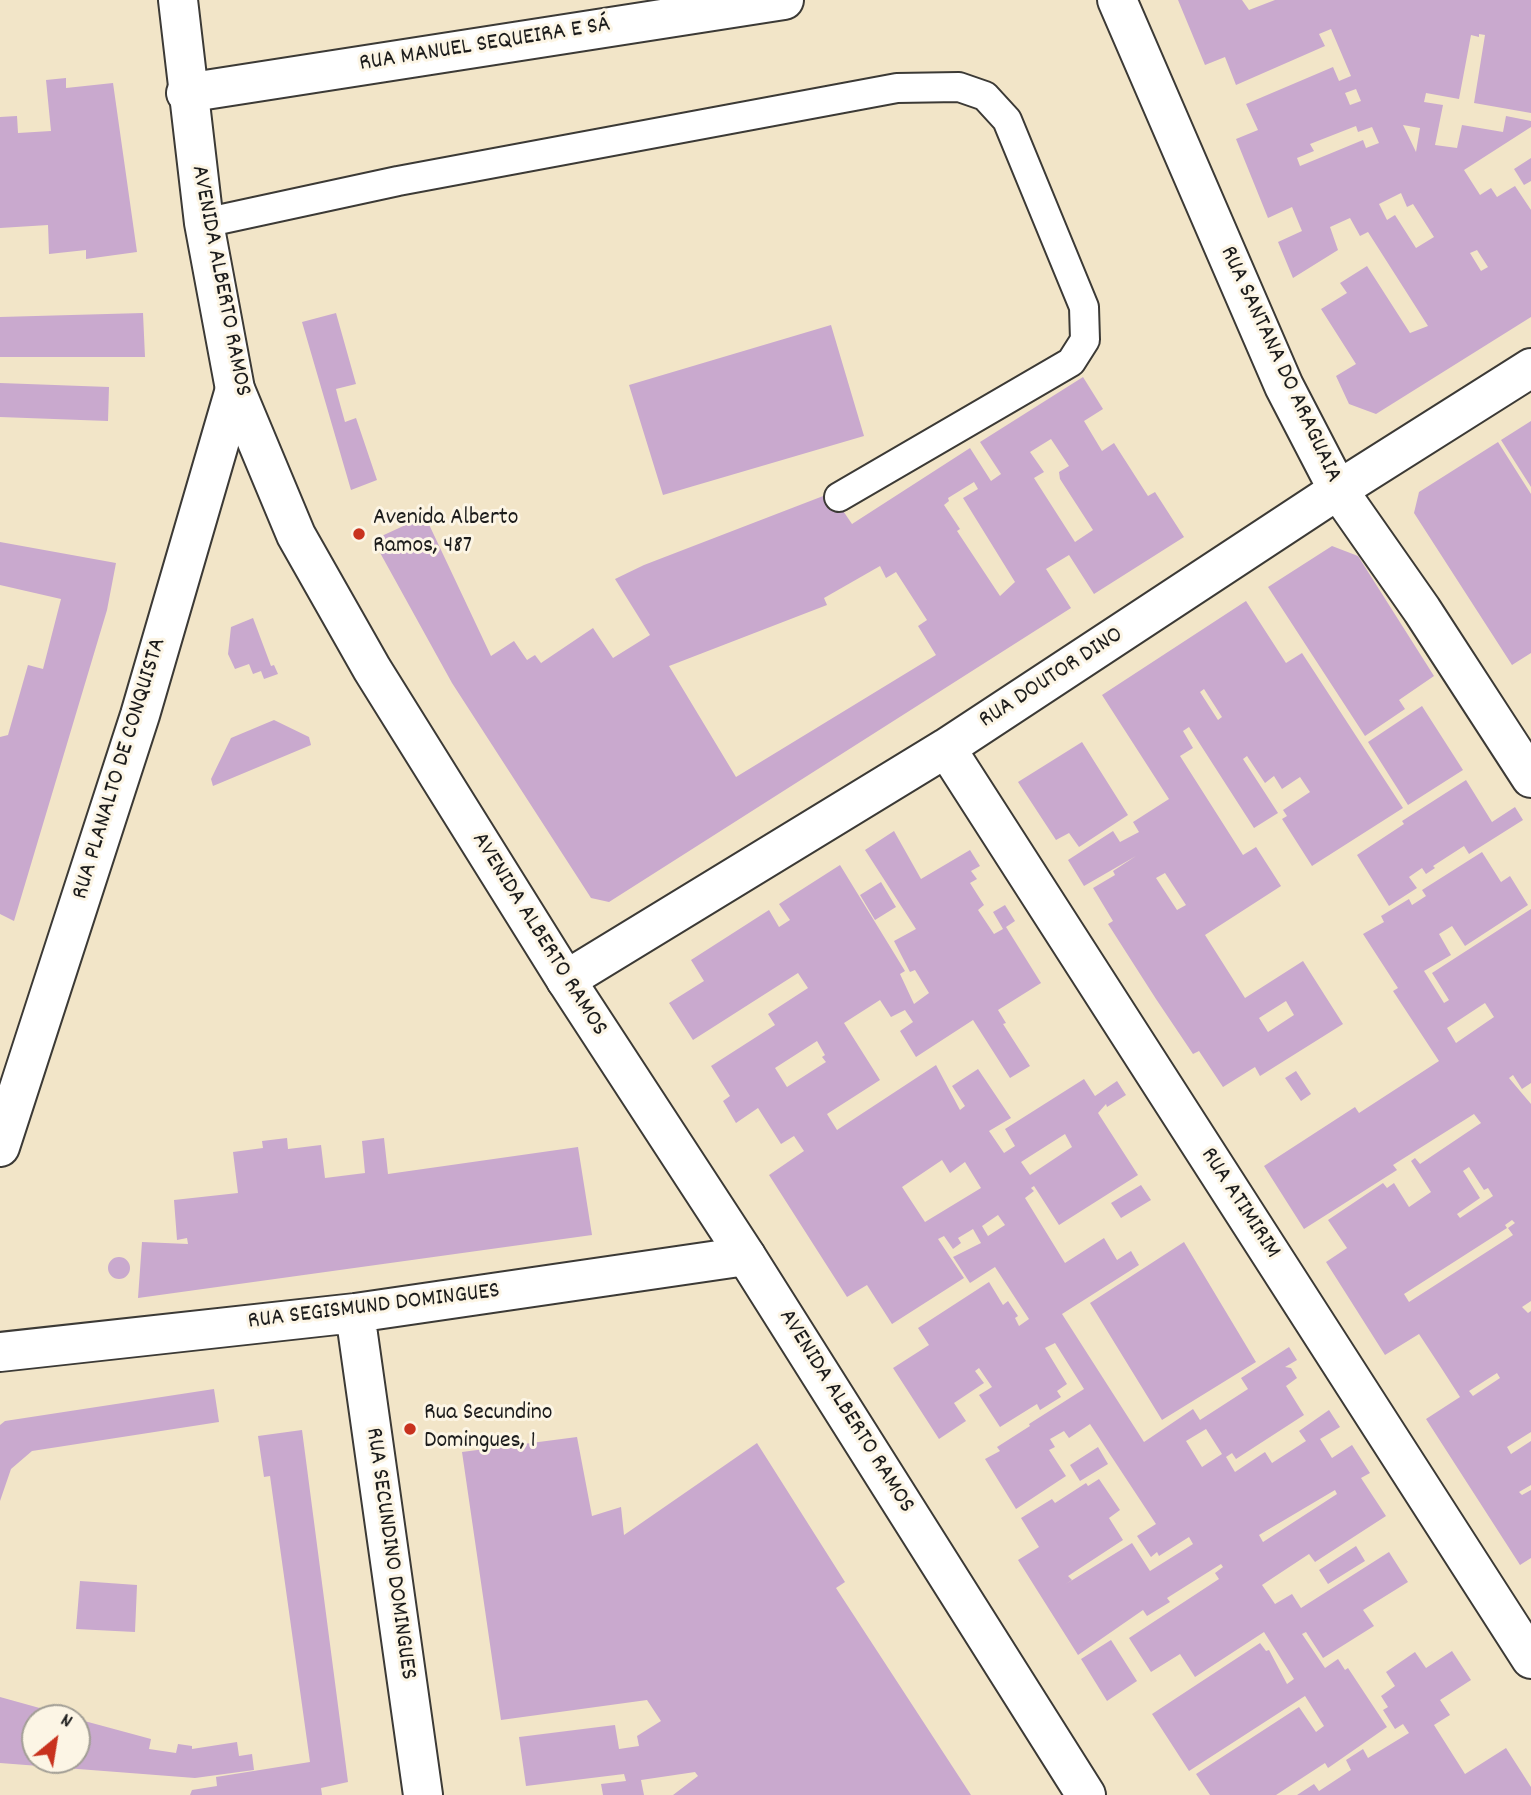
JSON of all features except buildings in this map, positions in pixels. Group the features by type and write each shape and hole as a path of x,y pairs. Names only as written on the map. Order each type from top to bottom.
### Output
{"street":[{"name":"AVENIDA ALBERTO RAMOS","path":"178,0 186,93 204,223 235,389 296,535 372,669 566,980 746,1255 1086,1795"},
{"name":"RUA MANUEL SEQUEIRA E SÁ","path":"186,93 785,0"},
{"name":"RUA SANTANA DO ARAGUAIA","path":"1117,0 1284,386 1338,490 1422,610 1531,778"},
{"name":"RUA DOUTOR DINO","path":"566,980 946,748 1338,490 1531,368"},
{"name":"RUA PLANALTO DE CONQUISTA","path":"0,1147 140,715 235,389"},
{"name":"RUA ATIMIRIM","path":"946,748 1531,1660"},
{"name":"RUA SEGISMUND DOMINGUES","path":"0,1352 355,1313 746,1255"},
{"name":"RUA SECUNDINO DOMINGUES","path":"355,1313 423,1795"}],"lane":[{"path":"204,223 398,181 897,88 959,87 985,96 1007,120 1084,307 1085,341 1071,362 839,497"}],"place":[{"name":"Avenida Alberto Ramos, 487","path":"359,534"},
{"name":"Rua Secundino Domingues, 1","path":"410,1429"}]}
